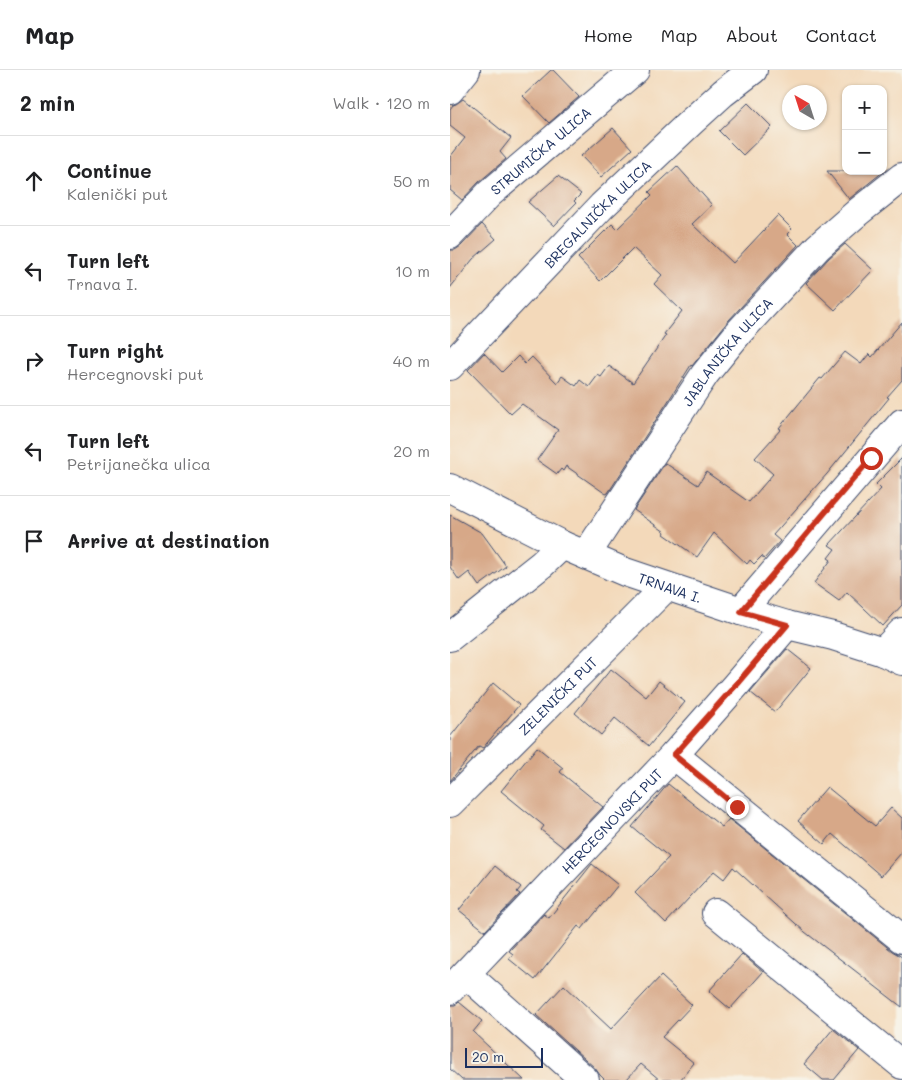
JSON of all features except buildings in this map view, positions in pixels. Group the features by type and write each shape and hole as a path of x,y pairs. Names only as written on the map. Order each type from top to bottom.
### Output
{"street":[{"path":"450,90 466,70"},
{"name":"STRUMIČKA ULICA","path":"450,235 489,194 635,70"},
{"name":"BREGALNIČKA ULICA","path":"450,366 602,206 723,93 753,70"},
{"name":"JABLANIČKA ULICA","path":"586,555 705,374 740,331 818,247 902,177"},
{"path":"741,612 902,423"},
{"name":"TRNAVA I.","path":"450,488 562,545 625,572 741,612 833,636 892,657"},
{"path":"450,637 536,570 562,545"},
{"name":"ZELENIČKI PUT","path":"450,802 666,587"},
{"name":"HERCEGNOVSKI PUT","path":"458,982 674,755 787,625"},
{"path":"892,657 902,632"},
{"path":"674,755 902,939"},
{"path":"716,913 902,1065"},
{"path":"458,982 585,1080"}],"route":[{"path":"737,807 674,755 787,625 741,612 871,458"}]}
